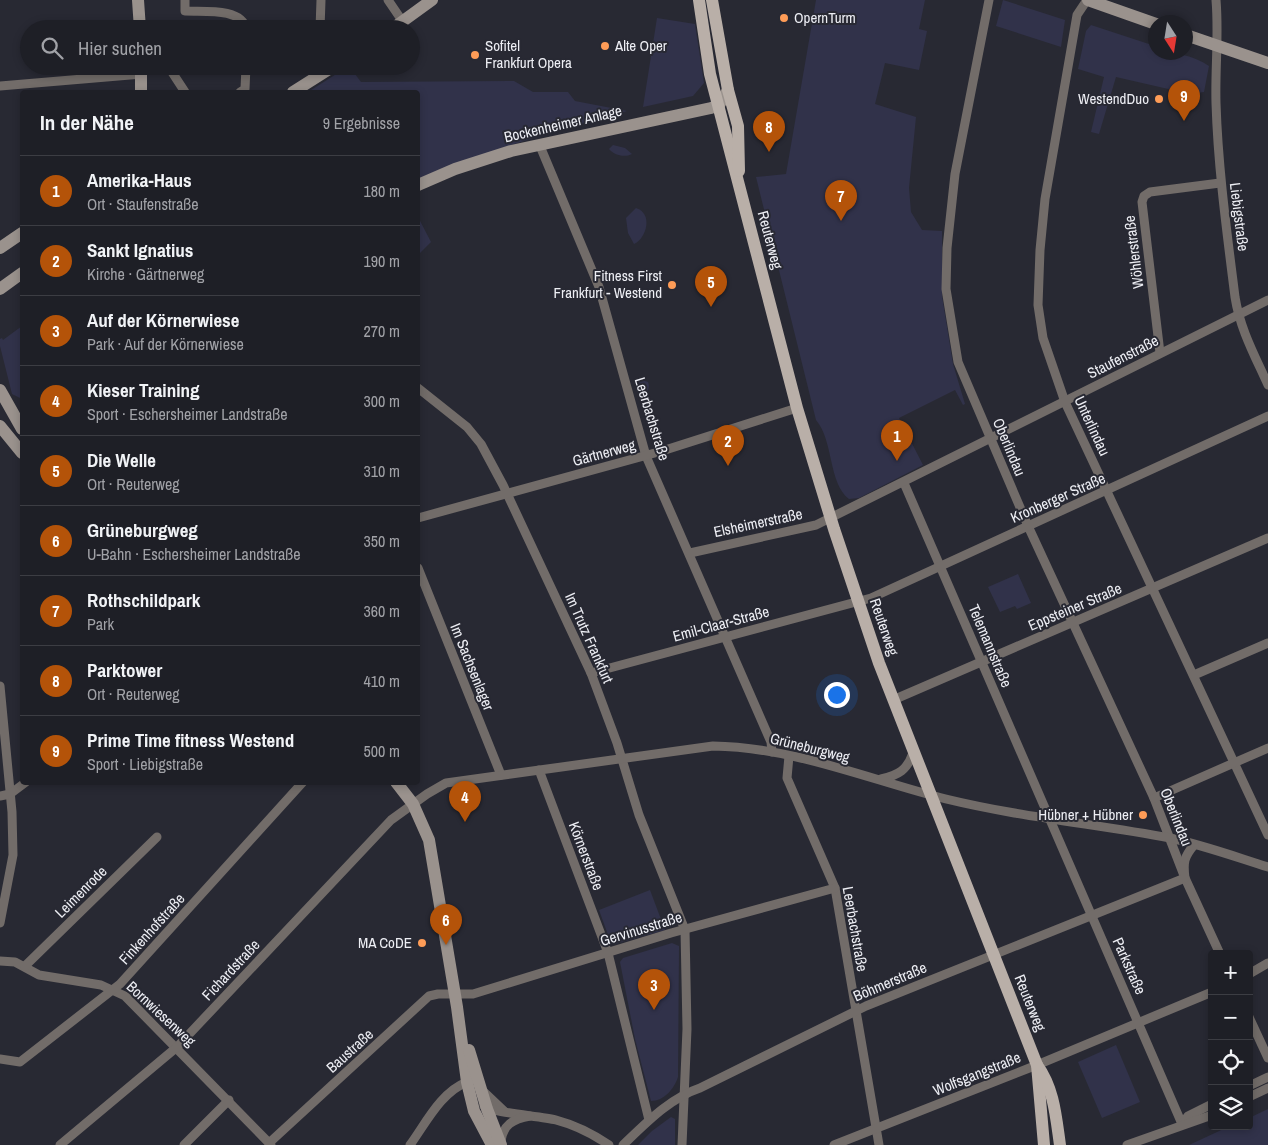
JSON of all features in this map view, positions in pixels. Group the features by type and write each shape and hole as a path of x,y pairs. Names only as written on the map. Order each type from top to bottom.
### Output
{"main road":[{"path":"138,0 139,20"},
{"path":"405,20 432,0"},
{"path":"699,0 710,74 719,105"},
{"path":"712,0 728,90 719,105"},
{"path":"1088,0 1148,21"},
{"path":"1193,38 1268,63"},
{"path":"141,90 142,75"},
{"path":"297,90 320,75"},
{"name":"Reuterweg","path":"728,90 738,126 739,186"},
{"name":"Bockenheimer Anlage","path":"420,184 511,151 719,105"},
{"name":"Reuterweg","path":"719,105 797,408 830,518 858,602 913,753 1037,1065"},
{"path":"0,248 20,234"},
{"path":"0,288 20,274"},
{"path":"0,390 20,421"},
{"path":"20,423 1,429 20,451"},
{"path":"398,785 413,804 429,840 472,1086 474,1110 492,1145"},
{"path":"1037,1065 1044,1145"},
{"path":"1037,1065 1047,1079 1056,1112 1060,1145"},
{"path":"472,1086 487,1109 501,1145"}],"street":[{"path":"185,0 185,11 235,16 242,20"},
{"path":"320,20 321,0"},
{"path":"388,0 396,20"},
{"name":"Oberlindau","path":"989,0 955,174 947,248 946,289 958,362 1028,526 1154,798 1186,878 1218,950"},
{"name":"Unterlindau","path":"1088,0 1078,15 1045,199 1040,250 1038,305 1043,338 1065,402 1268,835"},
{"name":"Liebigstraße","path":"1216,0 1216,101 1220,183 1238,315 1268,385"},
{"path":"0,86 98,75"},
{"path":"174,75 184,90"},
{"path":"242,90 245,75"},
{"name":"Leerbachstraße","path":"540,146 599,287 646,456 726,636 771,742 772,752"},
{"name":"Wöhlerstraße","path":"1160,353 1142,202 1144,196 1150,192 1220,183"},
{"name":"Staufenstraße","path":"830,518 904,483 1268,300"},
{"name":"Im Trutz Frankfurt","path":"420,390 467,427 481,444 507,494 591,673 622,760 639,815 685,930"},
{"name":"Gärtnerweg","path":"420,517 646,456 797,408"},
{"name":"Kronberger Straße","path":"858,602 1108,491 1268,416"},
{"name":"Telemannstraße","path":"904,483 1050,820"},
{"name":"Elsheimerstraße","path":"690,553 816,525 830,518"},
{"name":"Eppsteiner Straße","path":"893,700 1268,538"},
{"name":"Im Sachsenlager","path":"420,573 501,775"},
{"name":"Emil-Claar-Straße","path":"591,673 858,602"},
{"path":"1194,675 1268,643"},
{"path":"0,686 10,794 13,855 0,924"},
{"name":"Grüneburgweg","path":"413,804 446,783 713,746 772,752 929,794 1050,820 1170,838 1268,867"},
{"path":"1154,798 1268,748"},
{"path":"879,780 900,774 908,766 913,753"},
{"name":"Leerbachstraße","path":"789,756 787,778 835,888 879,1145"},
{"name":"Körnerstraße","path":"539,770 608,953 649,1120"},
{"path":"0,796 10,794 22,785"},
{"name":"Finkenhofstraße","path":"0,1060 20,1062 114,990 300,785"},
{"name":"Fichardstraße","path":"60,1145 177,1047 391,820 413,804"},
{"name":"Parkstraße","path":"1050,820 1140,1023 1182,1124"},
{"name":"Leimenrode","path":"25,966 157,837"},
{"name":"Oberlindau","path":"1186,878 1183,863 1185,856 1194,844"},
{"name":"Böhmerstraße","path":"623,1145 649,1120 685,1093 700,1088 855,1011 1186,878"},
{"name":"Gervinusstraße","path":"456,1001 473,994 685,930 835,888"},
{"path":"682,1145 685,1093 685,930"},
{"name":"Bornwiesenweg","path":"0,960 15,962 39,975 100,985 125,996 229,1100 270,1144"},
{"path":"1253,972 1268,963"},
{"name":"Baustraße","path":"270,1144 430,996 438,994 456,1001"},
{"name":"Wolfsgangstraße","path":"834,1145 1037,1065 1208,994"},
{"path":"1253,1026 1268,1058"},
{"path":"1251,1085 1268,1077"},
{"path":"410,1145 445,1097 459,1085 472,1086 504,1111"},
{"path":"1253,1095 1268,1088"},
{"path":"184,1145 229,1100"},
{"path":"1182,1124 1188,1116 1208,1106"},
{"path":"487,1109 557,1120 593,1134 609,1145"},
{"path":"501,1145 502,1132 513,1121 535,1116"},
{"path":"1127,1145 1182,1124 1192,1124 1208,1118"}],"shaded area":[{"path":"816,0 925,0 919,29 927,31 919,70 885,63 875,104 916,117 909,188 911,212 922,230 942,231 942,296 953,364 965,404 963,405 955,390 899,418 923,465 859,498 849,499 842,492 838,483 826,439 816,420 756,177 786,174"},
{"path":"1003,0 1065,20 1061,47 996,26"},
{"path":"657,18 695,24 704,83 693,96 643,107"},
{"path":"1091,25 1148,44 1148,60 1193,60 1193,58 1203,62 1209,66 1204,92 1190,94 1116,77 1099,134 1091,132 1104,77 1078,69 1086,31"},
{"path":"335,75 356,75 361,82 514,81 533,92 568,92 575,101 627,111 495,151 420,180 420,90 311,90"},
{"path":"613,145 625,148 632,154 623,156 616,154 609,149"},
{"path":"636,208 645,215 646,226 642,237 634,244 628,233 626,218"},
{"path":"420,221 431,242 420,253"},
{"path":"20,327 20,398 12,394 0,346 0,339 2,338 3,340"},
{"path":"642,380 648,382 649,385 647,399 651,420 649,429 636,385"},
{"path":"1018,574 1031,603 1017,609 1015,606 1000,612 988,587"},
{"path":"650,890 665,930 615,944 611,943 599,910"},
{"path":"672,943 679,946 678,1077 668,1094 660,1099 651,1101 635,1039 620,962 623,958"},
{"path":"1116,1045 1140,1102 1102,1118 1078,1062"},
{"path":"1268,1109 1268,1145 1189,1145 1221,1130 1253,1130 1253,1116"},
{"path":"671,1117 675,1119 675,1145 638,1145 652,1131"}],"place":[{"name":"OpernTurm","path":"784,18"},
{"name":"Alte Oper","path":"605,46"},
{"name":"Sofitel Frankfurt Opera","path":"475,55"},
{"name":"WestendDuo","path":"1159,99"},
{"name":"Prime Time fitness Westend","path":"1184,121"},
{"name":"Parktower","path":"769,152"},
{"name":"Rothschildpark","path":"841,221"},
{"name":"Fitness First Frankfurt - Westend","path":"672,285"},
{"name":"Die Welle","path":"711,307"},
{"name":"Amerika-Haus","path":"897,461"},
{"name":"Sankt Ignatius","path":"728,466"},
{"name":"Hübner + Hübner","path":"1143,815"},
{"name":"Kieser Training","path":"465,822"},
{"name":"MA CoDE","path":"422,943"},
{"name":"Grüneburgweg","path":"446,945"},
{"name":"Auf der Körnerwiese","path":"654,1010"}]}
